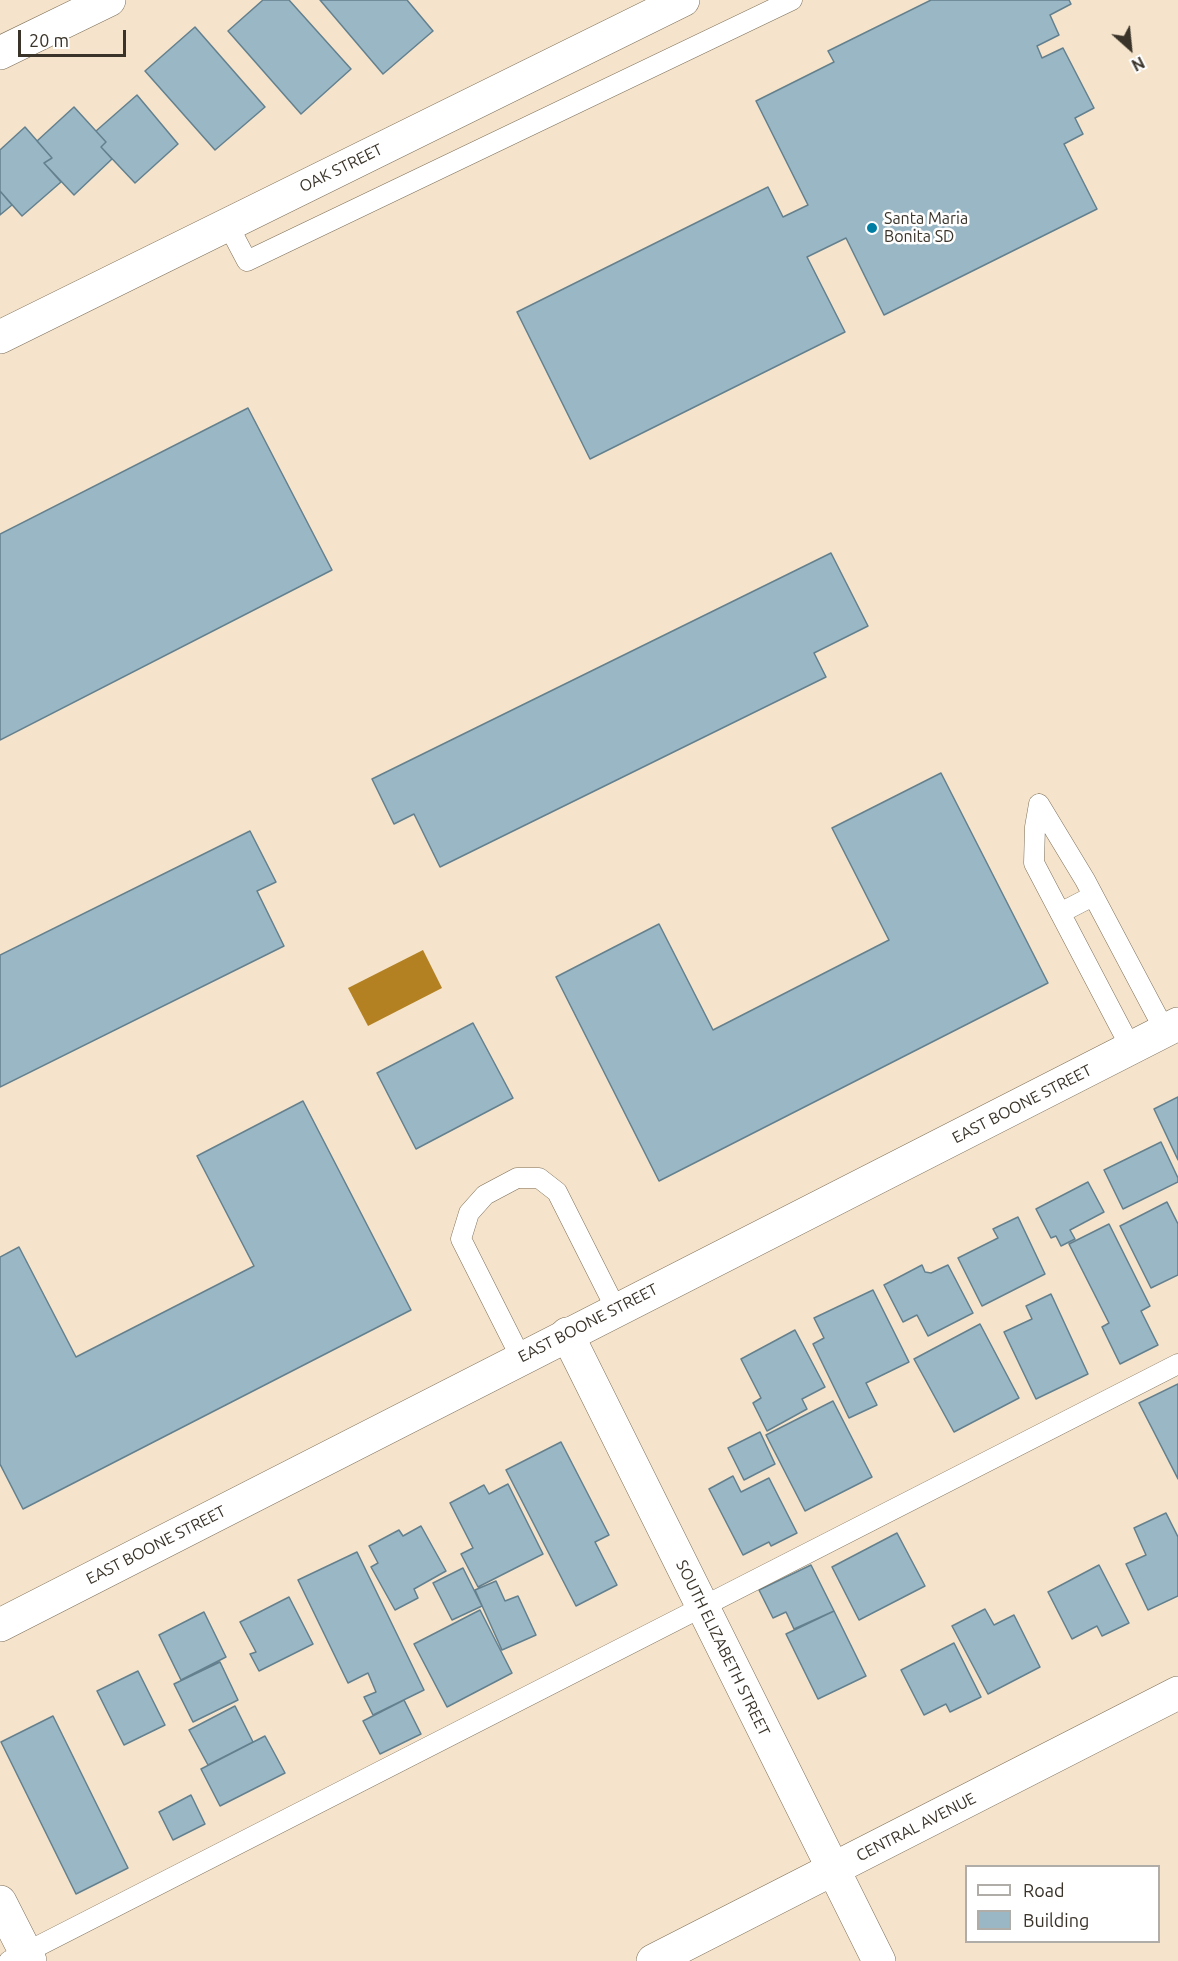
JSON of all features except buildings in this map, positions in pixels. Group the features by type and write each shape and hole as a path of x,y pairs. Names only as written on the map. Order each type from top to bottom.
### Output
{"street":[{"path":"0,53 57,11 109,0"},
{"name":"OAK STREET","path":"0,337 683,0"},
{"name":"EAST BOONE STREET","path":"0,1624 1171,1028"},
{"name":"SOUTH ELIZABETH STREET","path":"567,1334 879,1961"},
{"name":"CENTRAL AVENUE","path":"653,1961 1178,1693"},
{"path":"0,1902 22,1958"}],"lane":[{"path":"228,225 247,261 792,0"},
{"path":"1131,1048 1034,863 1035,827 1039,804 1171,1028"},
{"path":"1059,913 1093,896"},
{"path":"521,1358 461,1239 468,1213 485,1194 517,1178 539,1178 557,1192 616,1309"},
{"path":"22,1958 703,1606 1178,1364"}],"shaded area":[{"path":"423,950 442,988 368,1026 348,988"}],"place":[{"name":"Santa Maria Bonita SD","path":"872,228"}]}
